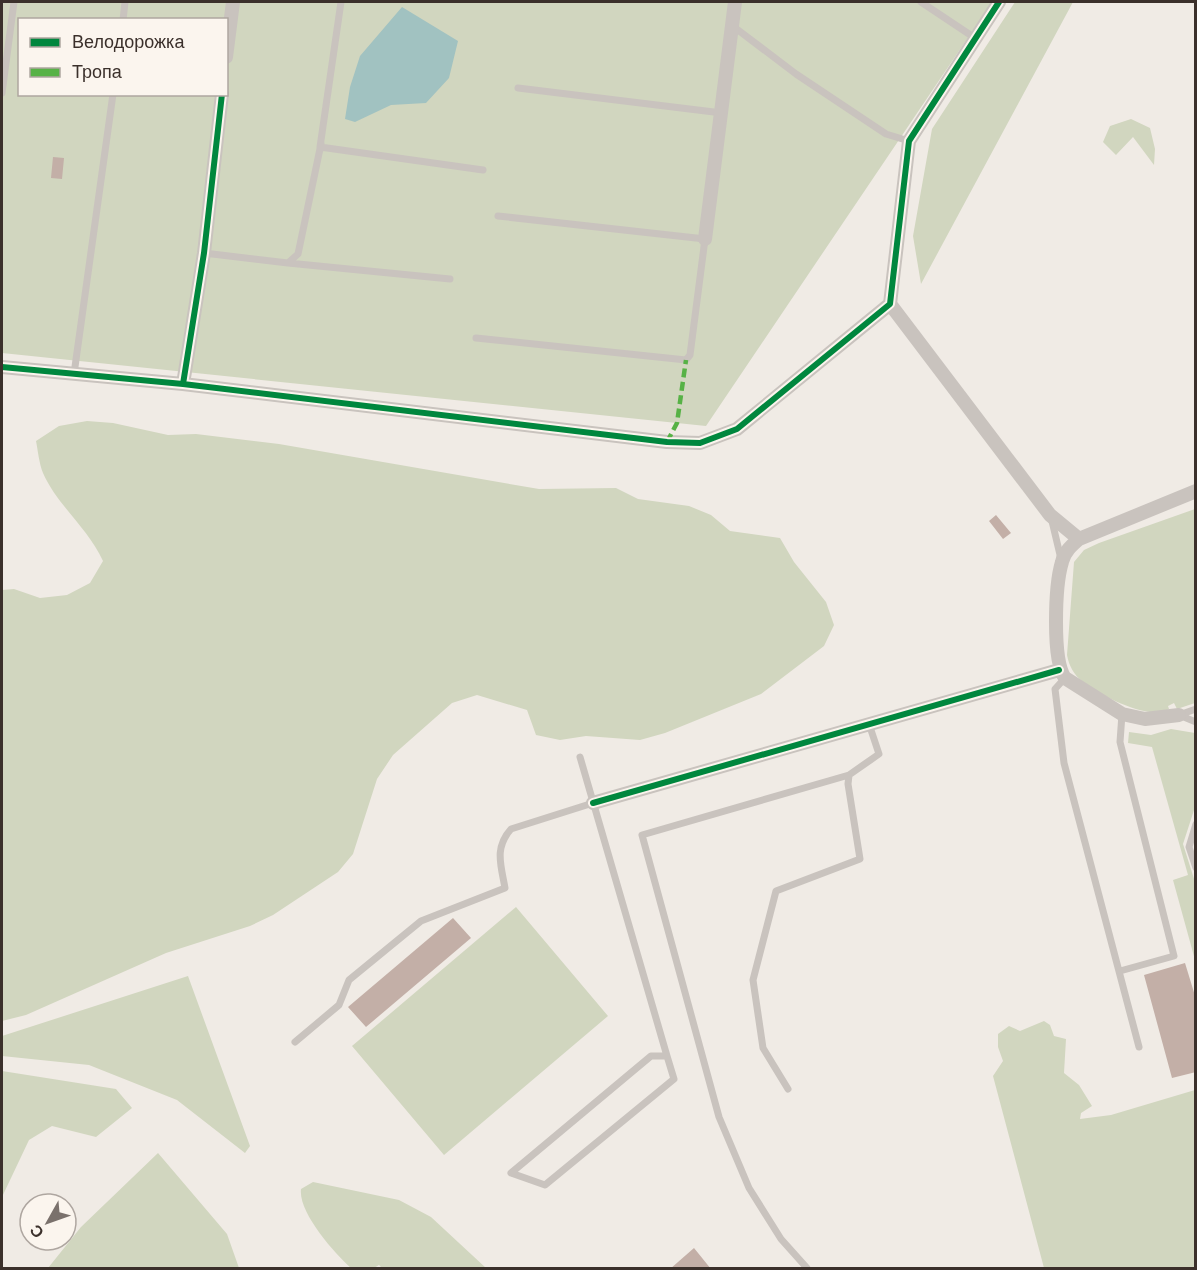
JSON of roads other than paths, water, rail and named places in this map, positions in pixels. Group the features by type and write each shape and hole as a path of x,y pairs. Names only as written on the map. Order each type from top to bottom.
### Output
{"street":[{"path":"228,41 233,2"},
{"path":"705,239 734,27 735,2"},
{"path":"999,2 909,141 890,304 1050,515 1078,539"},
{"path":"183,384 204,253 222,96"},
{"path":"2,367 183,384 667,442 700,443 737,429 890,304"},
{"path":"1179,715 1145,719 1122,714 1083,692 1062,674 1056,653 1057,606 1062,561 1069,547 1078,539 1196,491"},
{"path":"593,803 869,724 1062,674"}],"lane":[{"path":"2,93 14,2"},
{"path":"123,18 125,2"},
{"path":"341,2 320,147 483,170"},
{"path":"921,2 975,38"},
{"path":"734,27 796,74 886,134 909,141"},
{"path":"518,88 722,113"},
{"path":"74,374 112,96"},
{"path":"288,264 298,254 321,141"},
{"path":"476,338 686,360 690,355 705,239 498,216"},
{"path":"204,253 288,264 450,279"},
{"path":"1050,515 1062,561"},
{"path":"1062,674 1054,689 1064,763 1139,1047"},
{"path":"1179,715 1196,709"},
{"path":"1120,972 1173,956 1120,742 1122,714"},
{"path":"1179,715 1196,722"},
{"path":"807,1269 781,1239 749,1188 719,1117 642,835 849,775 879,754 869,724"},
{"path":"580,757 674,1079 545,1185 511,1173 651,1056 667,1056"},
{"path":"788,1089 763,1048 753,980 776,891 860,859 848,784 849,775"},
{"path":"295,1042 339,1005 349,980 420,921 505,888 499,852 503,838 511,829 593,803"},
{"path":"1196,824 1189,847 1196,868"},
{"path":"1189,847 1196,842"}],"water":[{"path":"402,7 458,41 449,78 426,103 391,105 355,122 345,119 350,87 360,56"}]}
